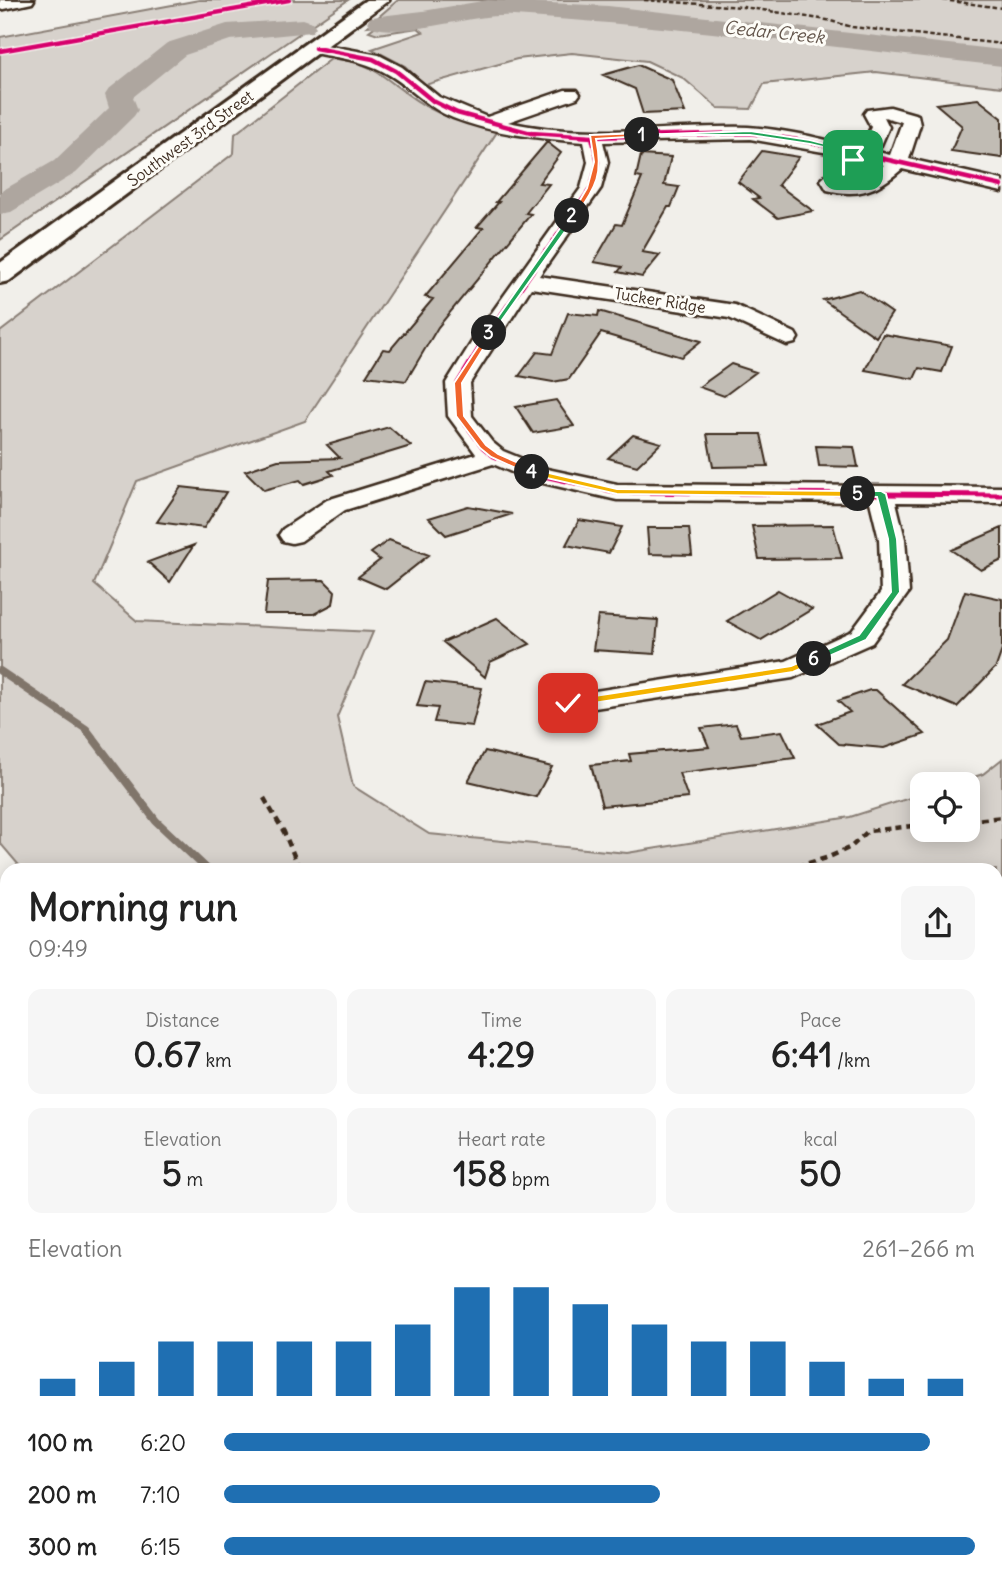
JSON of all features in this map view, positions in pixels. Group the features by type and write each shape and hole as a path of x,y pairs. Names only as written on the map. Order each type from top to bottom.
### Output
{"main road":[{"name":"Southwest 3rd Street","path":"0,275 379,0"}],"street":[{"path":"0,5 26,0"},
{"path":"314,48 373,59 396,71 433,101 486,123 531,132 592,137 750,133 810,142 1002,186"},
{"path":"486,123 571,94"},
{"path":"890,112 912,119 909,135 899,154 900,162 867,188 855,190 834,186 831,180 835,174 871,148 880,127 873,114 890,112"},
{"path":"592,137 598,162 591,188 486,337 458,383 460,416 483,447 494,456 539,475 617,492 1002,495"},
{"name":"Tucker Ridge","path":"527,281 735,312 787,338"},
{"path":"292,535 336,505 494,456"},
{"path":"568,703 793,669 862,637 895,592 892,539 881,494"}],"path":[{"path":"644,0 743,8 827,20 852,27 1002,44"},
{"path":"943,0 1002,8"},
{"path":"264,798 285,832 297,863"},
{"path":"980,820 1002,817"},
{"path":"806,863 851,847 868,831 910,826"}],"shaded area":[{"path":"199,0 348,0 0,240 0,37"},
{"path":"398,0 1002,0 1002,56 608,14 491,7 431,18 522,13 598,16 953,53 1002,60 1002,87 876,72 764,84 751,109 718,108 683,78 647,61 572,53 517,59 425,85 405,66 372,49 423,32 418,28 378,34 369,31 377,25 368,26"},
{"path":"331,59 361,64 431,109 455,120 497,132 305,421 137,481 94,584 137,621 373,632 337,717 353,786 429,834 627,853 850,817 910,798 910,842 980,842 980,775 1002,759 1002,863 17,863 0,843 0,332 234,153 235,134"}],"building":[{"path":"638,65 672,80 685,112 643,114 635,89 603,75"},
{"path":"978,99 1002,118 1002,158 951,151 962,126 936,104"},
{"path":"547,142 561,153 539,183 549,184 526,213 531,214 438,327 406,381 366,376 383,349 390,350 433,299 425,297 483,228 477,227 499,202 496,202"},
{"path":"762,151 799,157 778,185 813,211 778,218 753,199 759,198 738,182"},
{"path":"641,155 671,157 664,185 679,187 671,207 668,207 642,252 660,255 642,277 618,272 622,267 594,262 616,224 622,225 642,178 636,177"},
{"path":"859,290 892,313 876,337 823,300"},
{"path":"599,311 701,341 681,357 601,333 569,379 553,382 519,376 537,352 552,354 568,313 598,316"},
{"path":"883,334 952,346 942,372 919,368 914,379 865,370"},
{"path":"731,364 756,372 724,396 699,387"},
{"path":"556,400 574,426 533,433 516,407"},
{"path":"389,427 411,446 329,471 333,475 304,484 300,480 264,490 245,471 278,460 340,458 327,445"},
{"path":"707,434 761,434 768,466 713,467"},
{"path":"633,435 661,443 637,466 608,458"},
{"path":"816,446 854,447 858,467 819,466"},
{"path":"181,487 226,492 204,528 157,522"},
{"path":"468,506 512,514 446,535 429,518"},
{"path":"579,520 622,527 609,553 566,545"},
{"path":"833,525 842,558 759,559 752,526"},
{"path":"647,528 689,528 692,555 649,554"},
{"path":"1002,528 1002,560 981,570 951,550"},
{"path":"389,540 429,555 386,589 358,577 380,560 371,553"},
{"path":"194,545 170,582 148,562"},
{"path":"324,580 335,591 333,604 314,614 264,614 268,581"},
{"path":"778,590 812,609 761,640 727,621"},
{"path":"965,591 1002,599 1002,650 996,667 957,707 902,684 947,640"},
{"path":"598,616 658,620 655,654 593,650"},
{"path":"497,618 530,644 490,662 485,677 443,642"},
{"path":"425,682 482,688 472,726 434,722 438,708 417,706"},
{"path":"876,690 925,734 884,748 839,744 817,724 850,712 838,701"},
{"path":"736,724 741,736 782,731 795,758 679,773 688,798 602,806 591,765 631,761 629,754 709,747 701,728"},
{"path":"485,751 552,767 536,797 468,781"}],"waterway":[{"name":"Cedar Creek","path":"380,22 423,19 491,7 608,14 1002,58"},
{"name":"Cedar Creek","path":"0,205 65,167 124,110 119,95 176,49 227,32 303,27"},
{"path":"0,671 86,729 156,821 201,863"}],"cycle path":[{"path":"0,51 289,0"},
{"path":"315,48 373,59 396,71 433,101 457,113 531,133 592,137 750,133 810,142 1002,186"},
{"path":"592,137 598,162 591,188 486,337 458,383 460,416 483,447 494,456 539,475 617,492 1002,495"}],"route":[{"path":"568,703 793,669 862,637 895,592 892,539 881,494 617,492 539,475 494,456 483,447 460,416 458,383 486,337 591,188 598,162 592,137 750,133 810,142 861,154 853,160"}]}
